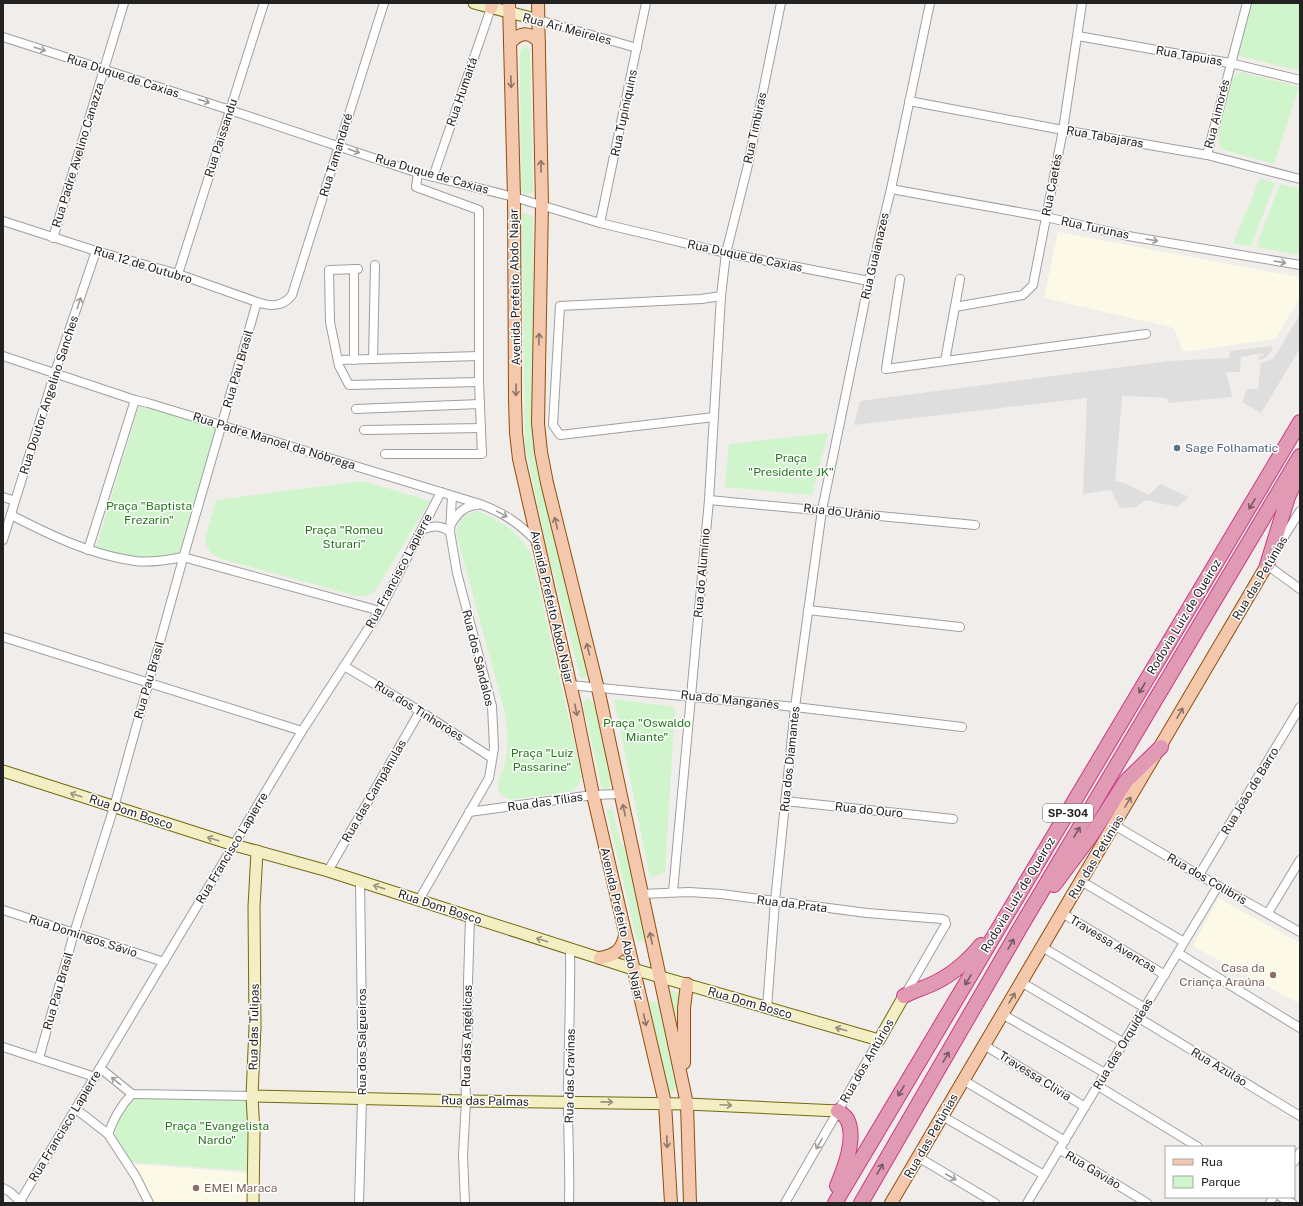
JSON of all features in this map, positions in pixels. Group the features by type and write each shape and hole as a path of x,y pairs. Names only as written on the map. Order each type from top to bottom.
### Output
{"highway":[{"path":"1267,479 1300,418"},
{"name":"Rodovia Luiz de Queiroz","path":"835,1203 1300,422"},
{"name":"Rodovia Luiz de Queiroz","path":"861,1203 1020,928 1300,456"},
{"path":"1266,565 1288,497 1300,471"},
{"path":"1020,928 1077,856 1126,781 1161,747"},
{"path":"904,996 914,990 931,985 956,971 972,956 1012,907"},
{"path":"828,1203 842,1172 848,1154 850,1140 850,1129 846,1119 838,1111"}],"main road":[{"name":"Rua Ari Meireles","path":"474,3 509,8 539,20"},
{"name":"Avenida Prefeito Abdo Najar","path":"538,3 542,205 538,423 541,452 556,523 598,687 686,1099 690,1203"},
{"name":"Avenida Prefeito Abdo Najar","path":"509,8 514,197 516,433 519,459 570,685 592,795 665,1103 671,1203"},
{"path":"510,43 521,34 528,34 539,42"},
{"name":"Rua das Petúnias","path":"891,1203 1161,747 1266,565"},
{"name":"Rua Dom Bosco","path":"3,771 234,845 360,881 633,969 879,1040"},
{"name":"Rua das Tulipas","path":"252,1203 254,1133 252,1096 255,1027 254,907 257,851"},
{"path":"600,958 610,956 618,951 623,943 625,934"},
{"path":"686,1099 683,1019 687,984"},
{"name":"Rua dos Antúrios","path":"879,1040 904,996"},
{"name":"Rua das Palmas","path":"252,1096 466,1101 665,1103 686,1099 838,1111"}],"street":[{"name":"Rua Padre Avelino Canazza","path":"53,238 124,3"},
{"name":"Rua Paissandu","path":"178,274 264,3"},
{"name":"Rua Tamandaré","path":"282,304 292,295 384,3"},
{"name":"Rua Tupiniquins","path":"600,223 646,3"},
{"name":"Rua Timbiras","path":"726,253 748,165 781,3"},
{"name":"Rua Guaianazes","path":"822,510 869,281 891,189 930,3"},
{"name":"Rua Caetés","path":"955,307 1023,295 1033,285 1063,130 1082,3"},
{"name":"Rua Aimorés","path":"1207,155 1247,3"},
{"name":"Rua Humaitá","path":"433,176 492,5"},
{"name":"Rua Ari Meireles","path":"539,20 637,48"},
{"name":"Rua Tapuias","path":"1078,36 1230,63 1300,80"},
{"name":"Rua Duque de Caxias","path":"3,37 230,110 418,173 514,197 600,223 726,253 869,281"},
{"name":"Rua Tabajaras","path":"909,101 1207,155 1300,179"},
{"path":"385,454 482,454 479,382 479,210 416,187 418,173"},
{"name":"Rua Turunas","path":"891,189 1046,217 1128,236 1300,265"},
{"name":"Rua 12 de Outubro","path":"3,221 53,238 178,274 268,306 282,304"},
{"name":"Rua Doutor Angelino Sanches","path":"3,540 55,372 96,251"},
{"name":"Rua do Alumínio","path":"673,892 709,500 721,296 726,253"},
{"path":"374,359 375,265"},
{"path":"354,360 356,269 330,270 330,322 339,366 349,385 479,382"},
{"path":"900,279 886,369 1146,334"},
{"path":"945,361 960,280"},
{"path":"714,417 560,435 553,425 560,306 701,299 721,296"},
{"name":"Rua Pau Brasil","path":"39,1058 74,933 114,807 257,302"},
{"name":"Rua Padre Manoel da Nóbrega","path":"3,356 55,372 135,400 480,504 511,518 524,528 537,542"},
{"path":"338,360 479,356"},
{"path":"88,550 135,400"},
{"path":"356,409 480,404"},
{"path":"364,430 481,428"},
{"name":"Rua Francisco Lapierre","path":"20,1202 302,731 379,612 441,492"},
{"name":"Rua dos Sândalos","path":"419,900 489,778 494,748 492,706 457,573 450,528 452,496"},
{"path":"3,497 16,502"},
{"name":"Rua do Urânio","path":"709,500 975,525"},
{"path":"422,530 434,526 450,528 463,508 470,505 480,504"},
{"name":"Rua dos Diamantes","path":"767,1008 775,901 795,707 822,510"},
{"name":"Rua das Petúnias","path":"1266,565 1300,511"},
{"path":"11,515 88,550 98,553 136,561 166,561 184,557 373,609 379,612"},
{"path":"1266,565 1300,589"},
{"path":"808,610 960,627"},
{"path":"3,637 302,731"},
{"name":"Rua dos Tinhorões","path":"344,666 420,711 492,758"},
{"name":"Rua do Manganês","path":"570,685 795,707 962,727"},
{"name":"Rua João de Barro","path":"1199,875 1300,707"},
{"name":"Rua das Campânulas","path":"328,871 420,711"},
{"name":"Rua das Tílias","path":"469,812 592,795 620,794"},
{"name":"Rua do Ouro","path":"785,801 953,819"},
{"name":"Rua dos Colibris","path":"1114,825 1300,932"},
{"path":"1268,914 1300,860"},
{"name":"Rua dos Salgueiros","path":"359,1203 362,1099 362,941 360,881"},
{"path":"1081,881 1184,942"},
{"name":"Rua das Orquídeas","path":"1027,1203 1218,886"},
{"name":"Rua da Prata","path":"641,894 690,892 867,913 942,919"},
{"name":"Rua Domingos Sávio","path":"3,910 164,962"},
{"name":"Travessa Avencas","path":"1062,914 1164,975"},
{"name":"Rua das Angélicas","path":"465,1203 463,1155 466,1101 465,1069 468,1030 470,917"},
{"name":"Rua dos Antúrios","path":"904,996 946,924 945,920 942,919"},
{"path":"1042,947 1145,1008"},
{"name":"Rua das Cravinas","path":"568,1203 570,1177 568,1102 571,1000 570,949"},
{"path":"1178,953 1300,1028"},
{"path":"1022,982 1124,1043"},
{"path":"1002,1014 1105,1073"},
{"name":"Rua Azulão","path":"1139,1018 1300,1116"},
{"name":"Rua dos Antúrios","path":"785,1203 879,1040"},
{"name":"Travessa Clivia","path":"984,1045 1085,1107"},
{"path":"3,1047 95,1077"},
{"path":"100,1068 132,1094 123,1103 108,1134"},
{"path":"963,1080 1065,1141"},
{"path":"1098,1086 1196,1146"},
{"name":"Rua das Palmas","path":"132,1094 252,1096"},
{"path":"76,1109 108,1134 136,1177 149,1203"},
{"path":"942,1116 1044,1175"},
{"name":"Rua Gavião","path":"1059,1150 1147,1203"},
{"path":"918,1158 995,1203"},
{"path":"3,1188 10,1192 20,1202"},
{"path":"1283,1198 1292,1203"}],"shaded area":[{"path":"1058,232 1299,277 1300,298 1275,339 1183,352 1174,328 1044,298"},
{"path":"1300,314 1300,348 1261,413 1242,402 1247,389 1258,389 1261,363 1274,358"},
{"path":"1272,346 1272,351 1265,358 1259,360 1259,356 1264,355 1262,353 1241,357 1240,372 1226,372 1232,397 1168,403 1167,398 1122,396 1115,481 1124,483 1149,495 1160,484 1189,497 1177,507 1146,500 1136,507 1120,508 1111,490 1083,494 1087,398 854,425 860,401 1169,361 1229,358 1230,351"},
{"name":"Casa da Criança Araúna","path":"1218,898 1300,943 1300,1004 1193,946"},
{"name":"EMEI Maraca","path":"130,1164 249,1173 246,1203 153,1203"}],"green space":[{"path":"1248,3 1300,3 1300,71 1235,55"},
{"path":"524,47 527,47 530,52 533,190 532,193 526,195 521,189 520,52"},
{"path":"1241,72 1299,87 1274,164 1221,149 1218,137 1230,79"},
{"path":"1260,178 1275,183 1251,246 1233,244"},
{"path":"1280,184 1300,189 1300,255 1256,247"},
{"path":"522,212 533,217 534,440 587,672 587,676 582,678 580,676 546,545 525,445"},
{"name":"Praça \"Baptista Frezarin\"","path":"139,406 216,427 179,553 166,557 137,558 96,548"},
{"name":"Praça \"Presidente JK\"","path":"828,433 812,495 725,487 729,444"},
{"name":"Praça \"Romeu Sturari\"","path":"363,481 430,501 375,591 367,596 357,596 218,558 207,548 205,539 216,500"},
{"name":"Praça \"Luiz Passarine\"","path":"477,511 509,528 522,541 532,557 582,776 579,785 571,792 513,799 503,796 500,793 498,787 499,781 507,751 505,713 456,533 458,525 462,519 465,516"},
{"path":"587,698 591,700 595,707 611,780 608,789 603,789 601,785 583,703"},
{"name":"Praça \"Oswaldo Miante\"","path":"614,699 675,707 665,872 650,878"},
{"path":"611,809 613,811 619,837 628,857 647,942 637,941 607,812 607,810"},
{"path":"670,990 682,995 678,1008 677,1022 675,1018"},
{"path":"649,1001 658,1003 676,1087 674,1091 670,1092 667,1089"},
{"name":"Praça \"Evangelista Nardo\"","path":"132,1094 160,1099 201,1099 252,1096 249,1171 128,1162 117,1144 115,1132 117,1121"}],"place":[{"name":"Sage Folhamatic","path":"1177,448"},
{"name":"Casa da Criança Araúna","path":"1273,975"},
{"name":"EMEI Maraca","path":"196,1188"}]}
